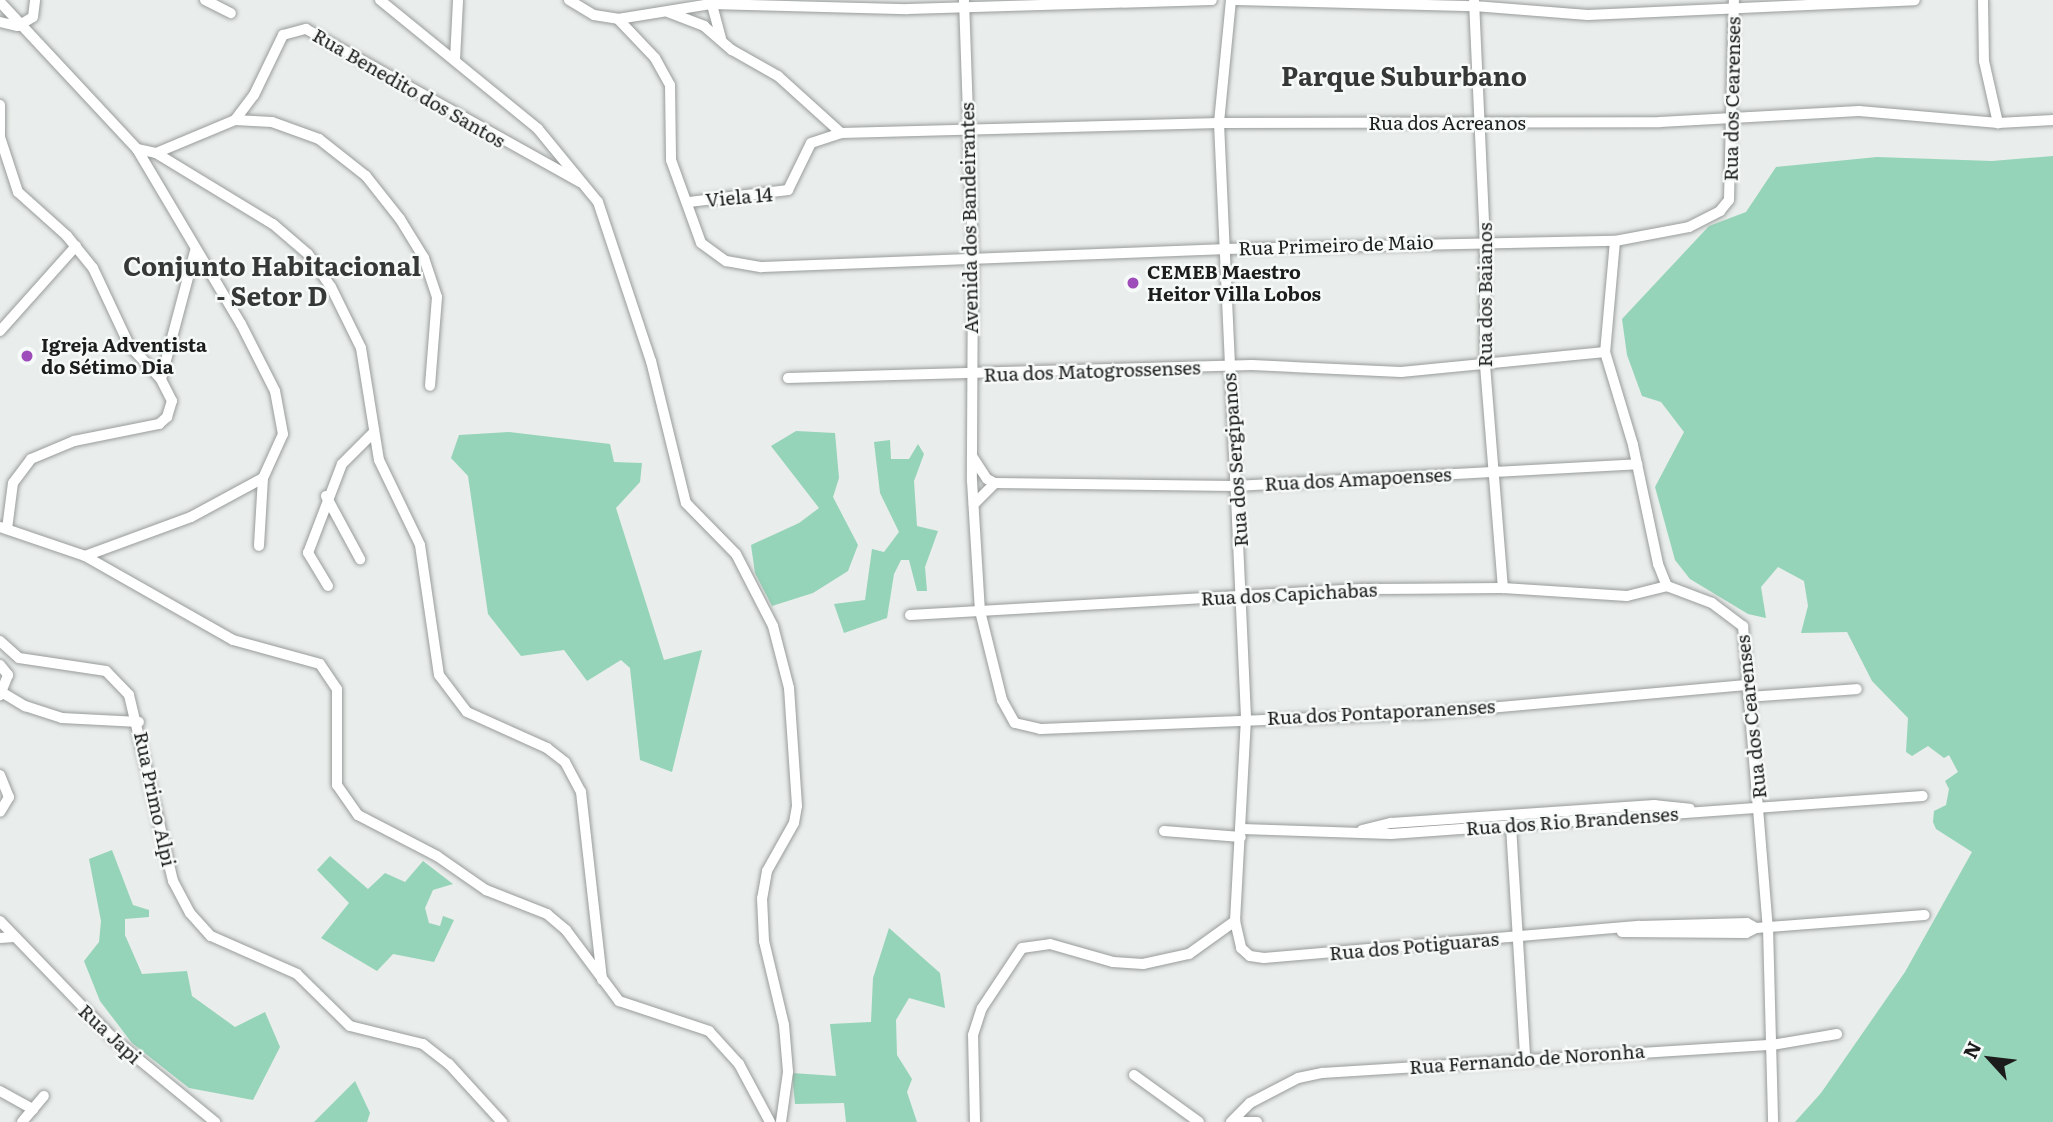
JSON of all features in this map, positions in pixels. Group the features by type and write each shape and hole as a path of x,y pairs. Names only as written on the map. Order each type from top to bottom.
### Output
{"street":[{"path":"0,22 18,26 33,17 35,0"},
{"path":"205,0 231,13"},
{"path":"380,0 538,129 585,184 607,220 651,362 686,503 743,564 773,626 785,664 797,814 767,871 762,898 764,941 784,1026 788,1072 780,1122"},
{"path":"455,60 458,0"},
{"path":"569,0 594,15 618,19 711,2 964,4 1212,0"},
{"name":"Rua dos Sergipanos","path":"1231,0 1219,123 1235,486 1243,596 1246,718 1242,834 1234,921"},
{"path":"1237,0 1474,3 1588,15 1734,5 1915,0"},
{"path":"1983,0 1984,61 1998,123"},
{"path":"0,2 18,26 137,149 195,251 241,324 280,405 283,434 263,478 259,546"},
{"path":"711,2 721,39"},
{"name":"Rua dos Baianos","path":"1474,3 1482,123 1485,365 1490,473 1503,588"},
{"name":"Avenida dos Bandeirantes","path":"964,4 973,260 971,455 980,611 1002,700 1015,723"},
{"name":"Rua dos Cearenses","path":"1730,197 1734,5"},
{"path":"665,11 694,21 792,86 841,133"},
{"path":"618,19 655,58 670,85 671,160 689,202"},
{"name":"Rua Benedito dos Santos","path":"235,120 254,96 283,34 306,29 585,184"},
{"path":"0,105 1,137 18,192 76,246 93,268 129,345 161,379 172,401 167,417 159,424 74,441 31,458 13,483 4,528 85,556 233,640 320,664 337,690 335,773 349,806 372,825 424,849 486,890 547,914 576,943 603,981 629,1007 709,1031 739,1064 770,1122"},
{"name":"Rua dos Acreanos","path":"841,133 1219,123 1482,123 1859,111 1998,123 2053,120"},
{"path":"156,153 235,120 272,122 319,139 366,176 400,219 424,257 437,297 430,386"},
{"name":"Viela 14","path":"689,202 788,190 811,143 841,133"},
{"path":"137,149 156,153 273,224 308,254 331,287 361,348 373,433 387,480 402,500 420,545 433,660 445,687 467,712 547,748 565,762 581,792 603,981"},
{"name":"Rua Primeiro de Maio","path":"689,202 697,233 708,251 726,261 761,267 1223,248 1485,241 1615,241 1689,227 1720,211 1730,197"},
{"path":"1615,241 1605,352 1637,464 1658,564 1667,586"},
{"path":"0,331 76,246"},
{"path":"161,379 195,251"},
{"name":"Rua dos Matogrossenses","path":"788,378 1229,366 1401,372 1605,352"},
{"path":"328,586 308,553 326,496 342,464 373,433"},
{"path":"971,455 987,479 995,483 980,494 973,507"},
{"name":"Rua dos Amapoenses","path":"995,483 1235,486 1637,464"},
{"path":"85,556 191,517 263,478"},
{"path":"326,496 360,559"},
{"name":"Rua dos Cearenses","path":"1667,586 1712,603 1743,626 1760,808 1762,927 1772,1045 1773,1122"},
{"name":"Rua dos Capichabas","path":"910,615 1365,589 1503,588 1627,596 1667,586"},
{"name":"Rua Primo Alpi","path":"0,641 19,658 106,671 129,695 139,722 166,862 180,896 199,924 225,944 297,974 350,1026 423,1044 449,1064 502,1122"},
{"path":"0,664 8,675 1,694 25,706 62,718 139,722"},
{"name":"Rua dos Pontaporanenses","path":"1015,723 1040,729 1246,718 1421,714 1747,685"},
{"path":"1748,698 1857,689"},
{"path":"0,775 9,797 0,812"},
{"path":"1696,810 1923,796"},
{"name":"Rua dos Rio Brandenses","path":"1346,835 1391,823 1654,805 1696,810"},
{"name":"Rua dos Rio Brandenses","path":"1346,835 1652,818 1696,810"},
{"path":"1511,826 1525,1057"},
{"path":"1164,831 1346,835"},
{"name":"Rua dos Potiguaras","path":"1234,921 1241,948 1250,956 1264,958 1619,931 1640,936 1733,934 1762,927 1924,915"},
{"name":"Rua Japi","path":"0,921 114,1039 215,1122"},
{"path":"975,1122 972,1035 982,1008 1022,948 1050,944 1113,962 1143,964 1189,954 1234,921"},
{"path":"576,943 598,933"},
{"path":"0,938 14,937"},
{"name":"Rua Fernando de Noronha","path":"1232,1122 1250,1103 1298,1078 1322,1073 1525,1057 1772,1045 1837,1034"},
{"path":"1134,1075 1199,1122"},
{"path":"0,1091 33,1109"},
{"path":"22,1122 44,1096"},
{"path":"1232,1122 1256,1122"}],"green space":[{"path":"2053,156 2053,1122 1795,1122 1821,1093 1905,972 1972,852 1936,829 1933,822 1934,811 1946,805 1949,789 1945,781 1958,772 1949,755 1944,758 1928,746 1912,756 1906,752 1908,718 1872,681 1847,632 1801,633 1808,606 1804,581 1778,567 1761,587 1766,618 1748,614 1690,579 1675,560 1655,487 1684,432 1661,402 1642,396 1627,355 1622,319 1709,226 1746,212 1776,167 1877,157 1992,161"},
{"path":"796,431 835,433 839,478 833,497 858,545 848,571 813,593 772,606 755,573 751,545 799,523 819,508 771,446"},
{"path":"509,432 610,444 614,462 642,463 640,482 616,508 664,660 702,650 672,772 640,760 630,668 621,660 587,681 564,650 521,656 488,614 468,476 451,458 459,435"},
{"path":"890,440 891,459 909,459 918,444 924,454 914,481 917,526 938,531 925,567 927,591 917,591 909,560 901,560 894,574 887,618 844,633 834,604 865,600 872,549 884,552 899,532 880,493 874,442"},
{"path":"112,850 133,905 149,910 149,917 125,919 125,935 142,974 187,971 192,996 235,1027 265,1012 280,1047 253,1100 189,1088 132,1043 100,1001 84,961 99,942 101,921 89,859"},
{"path":"330,856 368,889 385,873 405,882 423,861 453,884 433,890 425,908 429,923 440,926 443,916 454,920 434,962 393,954 377,971 321,938 349,903 317,870"},
{"path":"889,928 940,973 945,1008 909,998 896,1020 897,1055 912,1079 907,1092 917,1122 846,1122 844,1103 795,1104 792,1073 836,1076 830,1024 871,1022 873,978"},
{"path":"355,1081 370,1113 367,1122 314,1122"}],"place":[{"name":"CEMEB Maestro Heitor Villa Lobos","path":"1133,283"},
{"name":"Igreja Adventista do Sétimo Dia","path":"27,356"}],"district":[{"name":"Parque Suburbano","path":"1404,75"},
{"name":"Conjunto Habitacional - Setor D","path":"272,280"}]}
